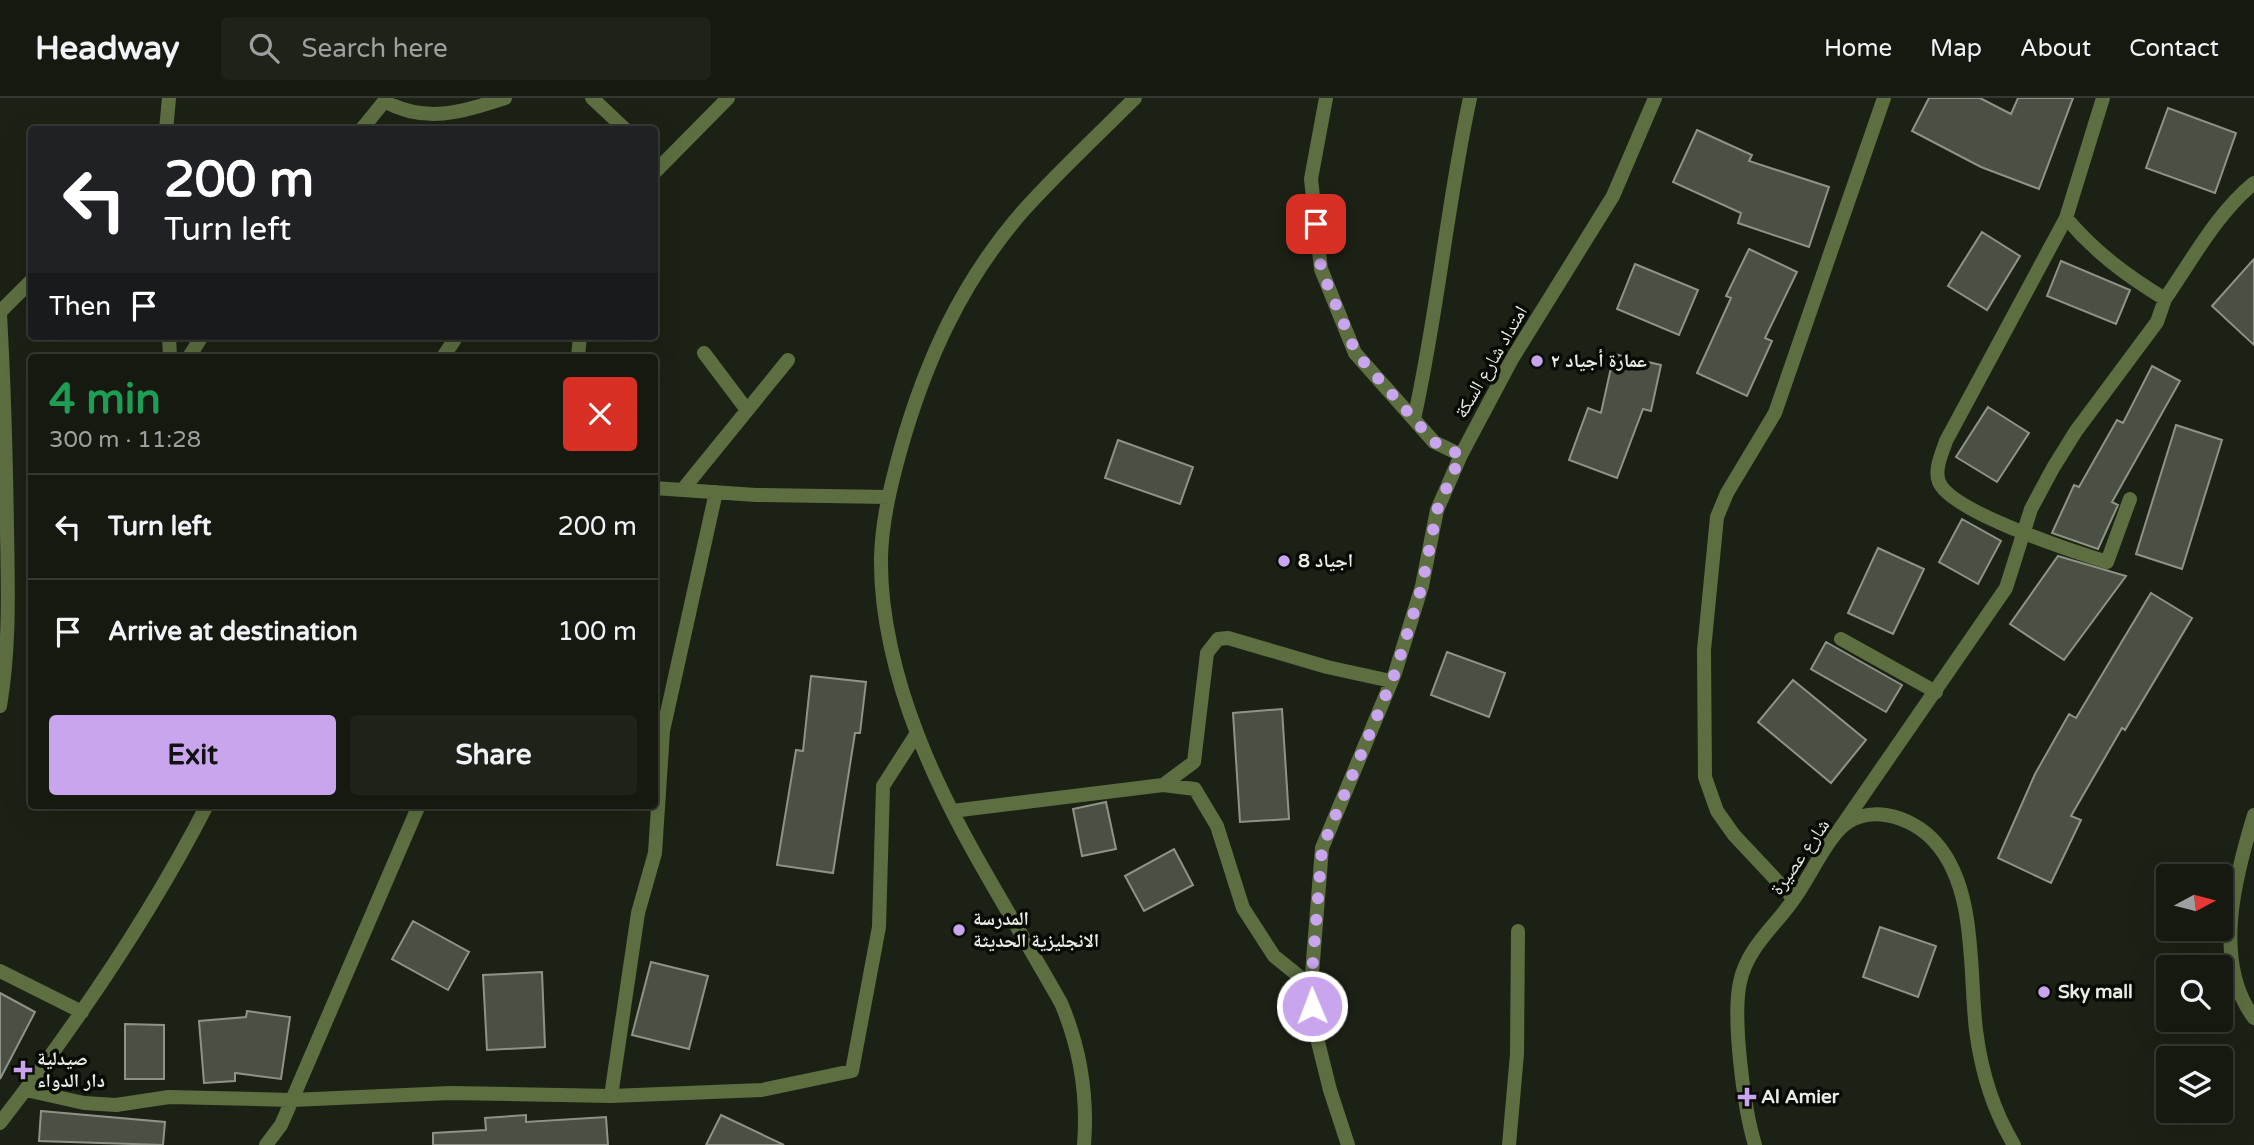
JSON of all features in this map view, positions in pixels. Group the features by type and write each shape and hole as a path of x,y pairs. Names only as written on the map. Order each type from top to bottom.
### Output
{"street":[{"path":"166,126 169,98"},
{"path":"364,126 386,100 405,113 449,114 505,98"},
{"path":"592,98 622,126"},
{"path":"658,165 728,98"},
{"path":"1084,1145 1083,1077 1072,1029 1061,1003 953,811 917,733 887,618 881,558 888,497 917,391 935,345 958,304 1023,211 1135,98"},
{"path":"1326,98 1311,178 1321,269 1356,353 1434,442 1461,455"},
{"path":"1414,419 1432,336 1469,98"},
{"name":"امتداد شارع السكة","path":"1348,1145 1317,1039 1311,986 1322,848 1391,681 1422,586 1437,510 1461,455 1512,359 1613,196 1655,98"},
{"path":"1794,899 1728,827 1717,811 1705,777 1704,650 1717,517 1727,493 1775,413 1884,98"},
{"path":"2103,98 2066,218 1966,400 1946,441 1937,471 1940,485 1953,497 2024,534 2107,562 2130,499"},
{"path":"1839,830 2006,588 2031,509 2076,431 2157,322 2165,299 2212,232 2242,192 2254,183"},
{"path":"2066,218 2091,247 2122,273 2165,299"},
{"path":"0,706 6,670 9,617 5,407 0,313 28,285"},
{"path":"704,353 747,410"},
{"path":"684,488 788,360"},
{"path":"658,488 756,495 888,497"},
{"path":"658,807 663,731 716,492"},
{"path":"1163,785 1194,762 1207,653 1218,639 1228,638 1327,667 1391,681"},
{"path":"1841,639 1936,692"},
{"path":"26,1090 84,1103 116,1105 169,1097 292,1100 450,1093 611,1096 762,1090 852,1072 879,927 883,786 917,733"},
{"path":"953,811 1082,798 1163,785 1195,789 1217,826 1243,908 1274,956 1311,986"},
{"path":"0,1123 82,1012 142,922 205,809"},
{"path":"266,1145 281,1125 417,809"},
{"path":"611,1096 638,913 655,853 658,809"},
{"name":"شارع عصيرة","path":"1755,1145 1746,1101 1738,991 1745,966 1755,948 1794,899 1839,830 1869,815 1892,816 1928,834 1949,860 1965,910 1982,1063 1994,1103 2014,1145"},
{"path":"2254,816 2235,885 2232,936 2233,970 2244,1005 2254,1018"},
{"path":"1509,1145 1517,1054 1518,931"},
{"path":"0,971 82,1012"}],"building":[{"path":"1929,98 1980,98 2011,114 2018,98 2073,98 2039,189 1981,167 1912,131"},
{"path":"2168,108 2236,133 2215,193 2146,168"},
{"path":"1697,130 1752,155 1749,161 1829,187 1809,247 1738,223 1741,213 1673,182"},
{"path":"1982,232 2020,256 1987,310 1948,286"},
{"path":"1749,249 1797,272 1765,338 1772,341 1747,396 1697,373 1731,298 1726,296"},
{"path":"2254,259 2254,345 2212,306"},
{"path":"2061,261 2130,290 2116,324 2047,296"},
{"path":"1635,264 1698,290 1679,335 1617,309"},
{"path":"1614,354 1661,365 1651,411 1643,409 1617,478 1569,460 1588,408 1601,413"},
{"path":"2152,366 2180,381 2112,502 2118,505 2098,549 2052,533 2074,485 2079,487 2117,420 2123,423"},
{"path":"1988,407 2029,433 1997,482 1956,457"},
{"path":"2176,425 2222,440 2182,569 2136,554"},
{"path":"1118,440 1193,467 1180,504 1105,478"},
{"path":"1962,519 2001,541 1978,584 1939,562"},
{"path":"1878,548 1924,569 1893,634 1848,613"},
{"path":"2058,556 2126,576 2064,660 2010,624"},
{"path":"2151,593 2192,618 2125,730 2122,728 2071,816 2081,820 2051,883 1998,858 2035,774 2069,714 2076,718"},
{"path":"1826,642 1902,685 1886,712 1811,669"},
{"path":"1447,652 1505,673 1489,717 1431,695"},
{"path":"811,676 866,682 860,733 855,733 833,873 777,865 796,750 803,751"},
{"path":"1793,680 1866,740 1831,783 1758,722"},
{"path":"1282,709 1289,819 1240,822 1233,713"},
{"path":"1106,802 1116,849 1082,856 1073,809"},
{"path":"1174,849 1193,885 1144,911 1125,876"},
{"path":"413,921 469,952 448,990 392,959"},
{"path":"1880,927 1936,946 1918,997 1863,977"},
{"path":"651,962 708,976 689,1049 632,1035"},
{"path":"542,972 545,1047 487,1050 483,975"},
{"path":"0,993 35,1012 0,1079"},
{"path":"247,1011 290,1017 281,1079 235,1073 235,1081 204,1083 199,1021 246,1017"},
{"path":"125,1024 164,1025 164,1079 125,1079"},
{"path":"41,1111 165,1122 163,1145 39,1141"},
{"path":"526,1115 526,1122 606,1117 608,1145 433,1145 433,1133 486,1130 485,1118"},
{"path":"721,1115 784,1145 706,1145"}],"place":[{"name":"عمارة أجياد ٢","path":"1537,361"},
{"name":"اجياد 8","path":"1284,561"},
{"name":"المدرسة الانجليزية الحديثة","path":"959,930"},
{"name":"Sky mall","path":"2044,992"},
{"name":"صيدلية دار الدواء","path":"23,1070"},
{"name":"Al Amier","path":"1747,1097"}],"route":[{"path":"1312,1006 1311,986 1322,848 1395,673 1422,586 1437,510 1461,455 1434,442 1356,353 1321,269 1316,224"}]}
